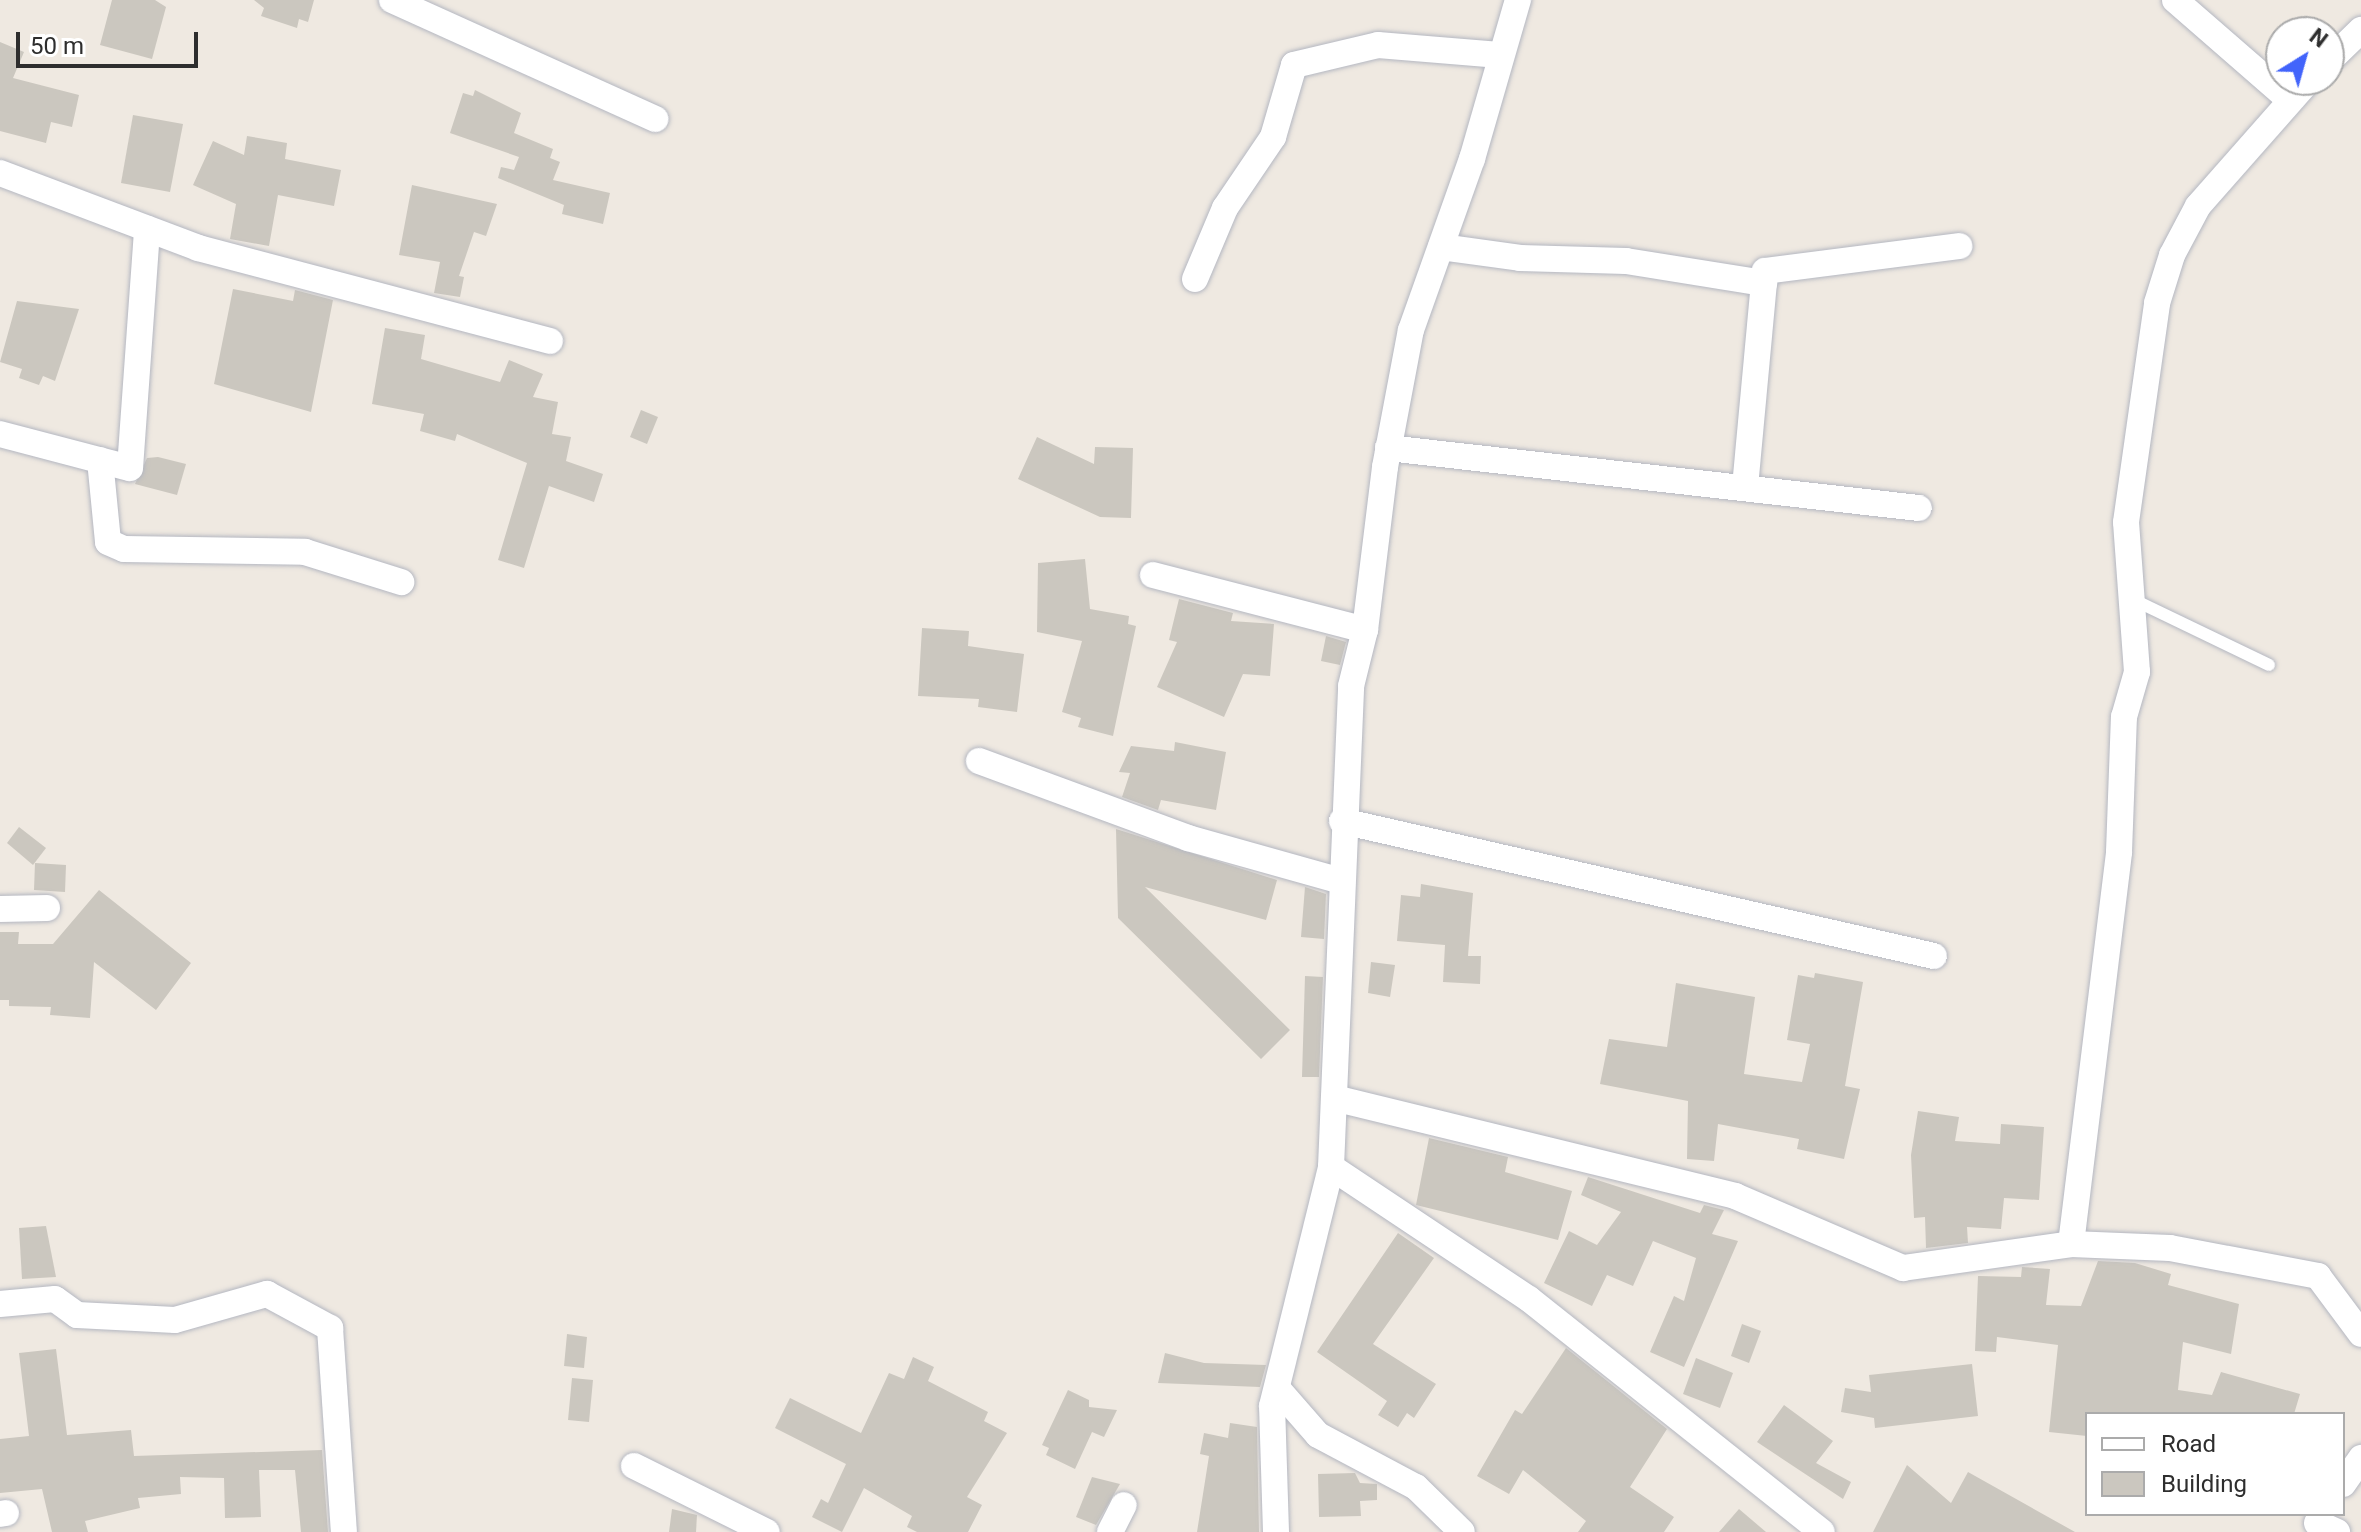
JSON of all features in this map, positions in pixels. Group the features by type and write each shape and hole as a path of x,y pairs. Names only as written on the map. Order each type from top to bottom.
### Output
{"street":[{"path":"392,0 655,119"},
{"path":"1276,1532 1273,1428 1277,1388 1331,1167 1342,821 1351,686 1365,630 1388,448 1411,330 1441,247 1518,0"},
{"path":"2175,0 2289,99"},
{"path":"2345,46 2361,30"},
{"path":"1195,279 1225,208 1273,137 1294,65 1378,45 1500,55"},
{"path":"2071,1244 2119,852 2124,717 2137,672 2129,597 2126,522 2157,303 2172,255 2198,206 2292,96"},
{"path":"0,173 147,229 550,341"},
{"path":"0,434 130,468 147,229"},
{"path":"1745,487 1765,271 1959,246"},
{"path":"1441,247 1520,258 1626,261 1764,283"},
{"path":"1388,448 1919,508"},
{"path":"100,460 108,542 124,549 305,552 401,582"},
{"path":"1153,575 1365,630"},
{"path":"979,761 1144,824 1341,881"},
{"path":"1342,821 1934,956"},
{"path":"0,909 47,908"},
{"path":"1334,1098 1735,1196 1903,1268 2071,1244 2170,1248 2318,1276 2361,1334"},
{"path":"1331,1167 1529,1299 1822,1532"},
{"path":"0,1304 55,1299 77,1315 175,1320 267,1294 330,1328 344,1532"},
{"path":"1277,1388 1318,1435"},
{"path":"1273,1428 1318,1435 1416,1487 1462,1532"},
{"path":"2345,1481 2361,1458"},
{"path":"634,1466 737,1525 767,1532"},
{"path":"1110,1532 1124,1505"}],"lane":[{"path":"2129,597 2269,665"}],"building":[{"path":"112,0 155,0 166,7 152,59 100,45"},
{"path":"254,0 314,0 308,22 299,19 297,28 261,16 264,8"},
{"path":"0,42 24,52 13,78 79,95 72,127 51,122 46,143 0,131"},
{"path":"475,90 521,113 514,133 553,149 550,158 560,162 553,180 610,193 603,224 562,214 564,205 498,178 501,167 514,170 519,157 450,133 463,93 473,96"},
{"path":"133,115 183,124 170,192 121,183"},
{"path":"247,136 287,143 285,159 341,170 334,206 278,195 269,246 230,239 236,204 193,185 213,141 244,155"},
{"path":"412,185 497,204 486,236 474,232 459,276 464,277 460,297 434,293 440,262 399,255"},
{"path":"233,289 293,301 295,290 333,300 311,412 214,384"},
{"path":"17,301 79,309 55,381 43,376 39,385 19,378 22,369 0,362"},
{"path":"385,328 425,335 421,359 500,382 509,360 543,374 533,397 558,402 552,434 571,437 566,461 603,474 594,502 549,486 524,568 498,560 527,463 457,434 455,441 420,431 424,414 372,404"},
{"path":"641,410 658,417 647,444 630,437"},
{"path":"1037,437 1094,464 1095,447 1133,448 1131,518 1100,517 1018,479"},
{"path":"158,457 186,464 177,495 135,484 147,458"},
{"path":"1085,559 1090,609 1129,616 1128,624 1136,626 1113,736 1078,727 1081,718 1062,712 1082,641 1037,632 1038,563"},
{"path":"1179,599 1233,613 1231,621 1274,624 1270,676 1243,674 1224,717 1157,687 1177,642 1169,640"},
{"path":"922,628 969,631 968,646 1024,654 1017,712 978,707 979,699 918,696"},
{"path":"1326,636 1346,642 1340,665 1321,661"},
{"path":"1175,742 1226,752 1216,810 1161,800 1158,810 1122,797 1130,773 1119,772 1131,746 1174,751"},
{"path":"19,827 46,848 33,865 7,843"},
{"path":"1116,829 1277,880 1266,920 1145,887 1290,1030 1261,1059 1118,918"},
{"path":"35,863 66,865 65,892 34,890"},
{"path":"1421,884 1473,893 1468,956 1481,956 1480,984 1443,982 1445,945 1397,941 1401,895 1420,897"},
{"path":"1305,887 1326,894 1324,939 1301,937"},
{"path":"99,890 191,963 156,1010 94,962 90,1018 50,1015 51,1007 9,1006 9,1000 0,1000 0,932 19,932 18,944 53,944"},
{"path":"1371,962 1395,965 1390,997 1368,993"},
{"path":"1815,973 1863,982 1845,1086 1860,1089 1844,1159 1797,1149 1799,1139 1718,1124 1714,1161 1687,1159 1688,1101 1600,1084 1609,1039 1667,1047 1676,983 1755,997 1744,1074 1802,1082 1810,1044 1787,1040 1798,975 1814,978"},
{"path":"1305,976 1323,977 1319,1077 1302,1077"},
{"path":"1918,1111 1959,1117 1955,1141 2000,1144 2001,1124 2044,1127 2039,1200 2004,1198 2001,1229 1967,1227 1968,1243 1926,1248 1925,1217 1914,1218 1911,1155"},
{"path":"1429,1138 1508,1157 1505,1172 1572,1191 1558,1240 1416,1205"},
{"path":"1588,1177 1700,1213 1704,1205 1724,1210 1712,1234 1738,1241 1684,1367 1650,1352 1674,1296 1684,1301 1696,1258 1653,1241 1633,1286 1607,1275 1592,1306 1544,1283 1569,1231 1597,1245 1621,1212 1581,1195"},
{"path":"46,1226 56,1277 22,1279 19,1228"},
{"path":"1398,1233 1434,1258 1373,1344 1436,1384 1414,1418 1407,1413 1398,1427 1378,1415 1387,1401 1317,1352"},
{"path":"2098,1261 2135,1263 2171,1274 2168,1285 2239,1304 2231,1354 2183,1342 2178,1390 2212,1395 2221,1372 2300,1394 2295,1412 2085,1412 2085,1436 2049,1432 2058,1345 1997,1337 1996,1352 1975,1351 1978,1276 2021,1277 2022,1267 2050,1269 2046,1305 2081,1306"},
{"path":"1742,1324 1761,1331 1749,1363 1731,1356"},
{"path":"567,1334 587,1337 584,1368 564,1366"},
{"path":"1566,1348 1667,1429 1630,1487 1674,1517 1664,1532 1578,1532 1586,1521 1523,1470 1509,1494 1477,1476 1515,1410 1522,1414"},
{"path":"56,1349 67,1435 131,1430 134,1456 322,1450 328,1532 301,1532 295,1470 259,1470 261,1517 225,1518 224,1478 180,1477 181,1494 138,1498 140,1508 85,1521 88,1532 52,1532 42,1489 0,1493 0,1439 29,1436 19,1353"},
{"path":"1165,1353 1204,1363 1266,1365 1260,1387 1158,1383"},
{"path":"913,1357 934,1367 928,1381 988,1412 984,1421 1007,1433 967,1497 982,1505 968,1532 917,1532 907,1527 912,1516 864,1488 842,1532 812,1517 821,1499 828,1503 846,1464 775,1428 790,1398 861,1433 889,1373 904,1379"},
{"path":"1696,1358 1733,1373 1720,1408 1683,1394"},
{"path":"1972,1364 1978,1416 1875,1428 1874,1418 1841,1412 1845,1388 1871,1392 1869,1375"},
{"path":"572,1378 593,1380 589,1422 568,1420"},
{"path":"1068,1390 1089,1400 1089,1407 1117,1410 1104,1437 1092,1432 1075,1469 1046,1455 1049,1448 1042,1445"},
{"path":"1784,1405 1833,1441 1816,1463 1851,1482 1843,1499 1757,1442"},
{"path":"1230,1423 1257,1427 1259,1532 1197,1532 1209,1456 1200,1454 1204,1433 1228,1438"},
{"path":"1907,1465 1951,1503 1968,1472 2075,1532 1873,1532"},
{"path":"1355,1473 1360,1483 1377,1484 1377,1500 1360,1501 1361,1516 1319,1517 1318,1474"},
{"path":"1092,1477 1120,1484 1096,1525 1076,1517"},
{"path":"672,1509 697,1515 696,1532 669,1532"},
{"path":"1739,1509 1766,1532 1719,1532"}]}
